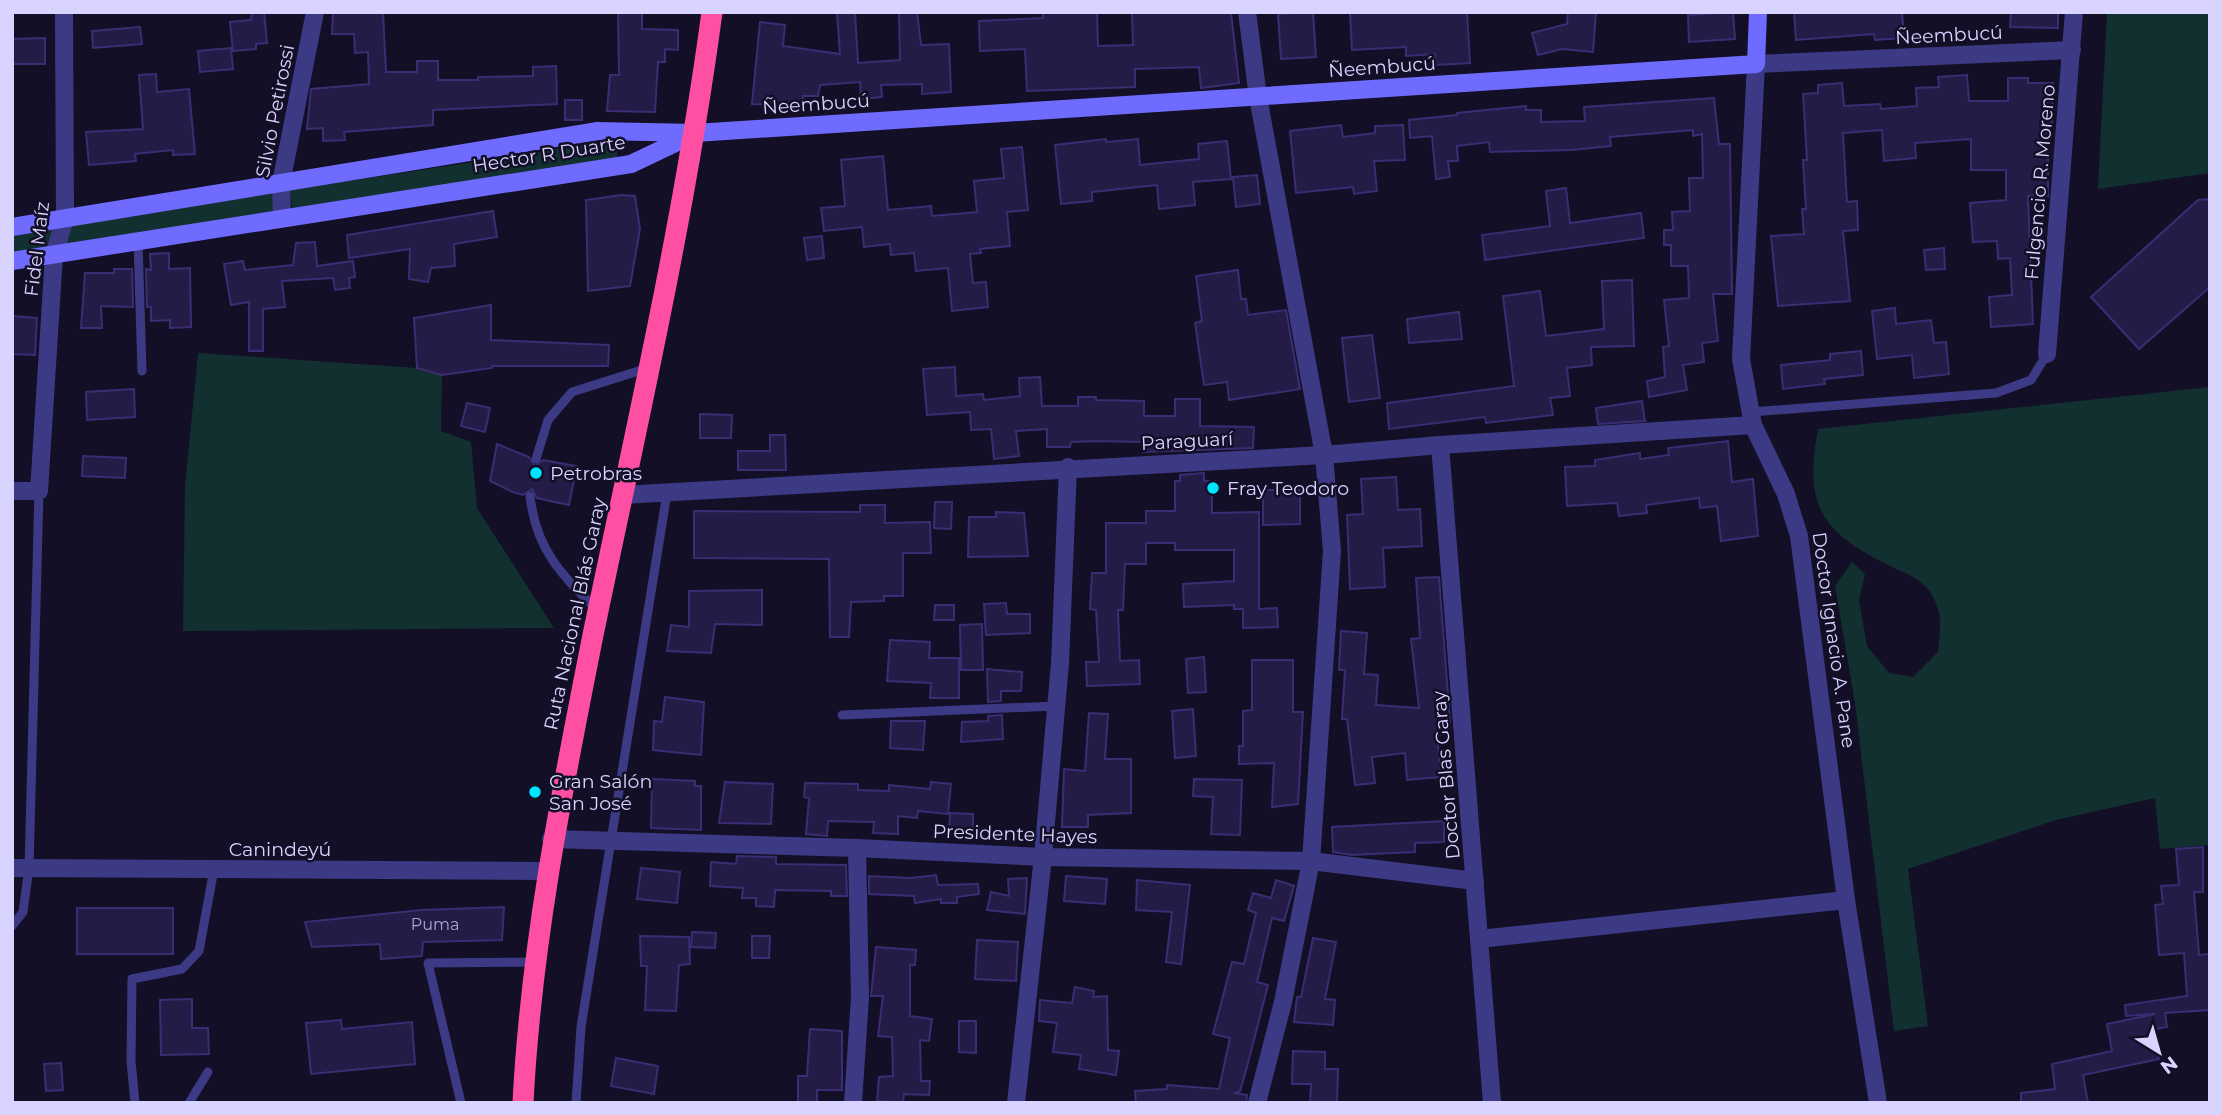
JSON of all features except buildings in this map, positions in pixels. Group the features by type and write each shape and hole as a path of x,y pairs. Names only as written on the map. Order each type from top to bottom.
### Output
{"highway":[{"name":"Ruta Nacional Blás Garay","path":"523,1103 535,962 551,839 695,133 712,12"}],"street":[{"name":"Fidel Maíz","path":"39,491 54,254 65,218 64,12"},
{"name":"Silvio Petirossi","path":"282,217 281,183 315,12"},
{"path":"1247,12 1258,96 1324,455 1332,551 1311,861 1283,1002 1257,1103"},
{"path":"1756,64 1758,12"},
{"name":"Fulgencio R. Moreno","path":"2046,354 2074,12"},
{"name":"Ñeembucú","path":"695,133 1756,64 2072,50"},
{"name":"Doctor Ignacio A. Pane","path":"1756,64 1741,359 1752,419 1786,494 1799,536 1846,900 1878,1103"},
{"name":"Hector R Duarte","path":"12,227 598,131 695,133"},
{"name":"Hector R Duarte","path":"12,261 631,164 695,133"},
{"name":"Paraguarí","path":"622,495 1068,467 1324,455 1752,419"},
{"name":"Doctor Blas Garay","path":"1440,444 1492,1103"},
{"path":"1016,1103 1043,857 1056,706 1068,467"},
{"path":"12,491 39,491"},
{"name":"Presidente Hayes","path":"551,839 857,848 1043,857 1311,861 1475,881"},
{"path":"853,1103 860,997 857,848"},
{"name":"Canindeyú","path":"21,868 547,871"},
{"path":"1479,939 1846,900"}],"lane":[{"path":"138,241 142,371"},
{"path":"1752,419 1996,393 2031,380 2046,354"},
{"path":"536,459 548,420 572,392 648,368"},
{"path":"12,926 23,912 21,868 39,491"},
{"path":"576,1103 581,1027 667,493"},
{"path":"530,496 533,526 559,572 598,611"},
{"path":"842,715 1056,706"},
{"path":"135,1103 131,1061 132,979 182,969 200,951 214,869"},
{"path":"461,1103 428,963 535,962"},
{"path":"189,1103 208,1072"}],"green space":[{"path":"2107,12 2210,12 2210,173 2098,189"},
{"path":"618,140 617,160 292,208 290,190"},
{"path":"275,193 274,211 66,245 71,226"},
{"path":"54,229 46,248 12,254 12,236"},
{"path":"198,353 417,368 442,375 441,431 471,442 477,508 554,628 183,631 185,487"},
{"path":"2210,387 2210,845 2160,849 2155,798 2056,820 1908,869 1928,1026 1894,1031 1855,703 1835,586 1852,562 1865,574 1859,600 1867,646 1889,673 1913,677 1938,652 1939,614 1925,586 1912,576 1865,553 1846,540 1822,513 1813,478 1818,429"}],"place":[{"name":"Petrobras","path":"536,473"},
{"name":"Fray Teodoro","path":"1213,488"},
{"name":"Gran Salón San José","path":"535,792"}]}
